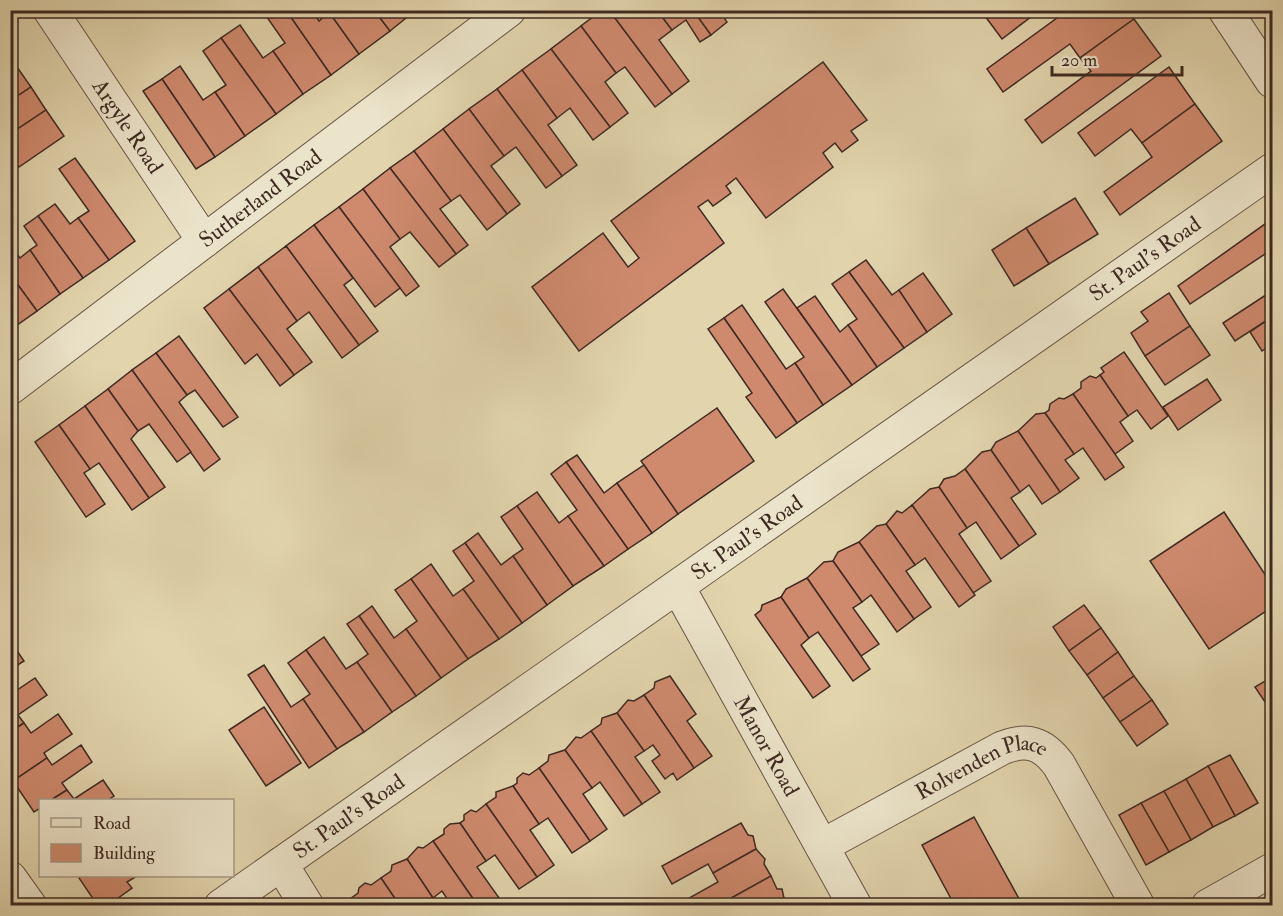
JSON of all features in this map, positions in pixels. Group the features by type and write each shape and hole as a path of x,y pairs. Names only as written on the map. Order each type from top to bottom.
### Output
{"street":[{"name":"Argyle Road","path":"50,10 204,241"},
{"name":"Sutherland Road","path":"10,388 509,10"},
{"path":"1225,10 1272,81"},
{"name":"St. Paul's Road","path":"221,906 1272,170"},
{"name":"Manor Road","path":"678,586 855,906"},
{"name":"Rolvenden Place","path":"822,846 1002,748 1017,742 1033,743 1048,750 1059,765 1138,906"},
{"path":"281,864 307,906"},
{"path":"1208,906 1272,870"},
{"path":"10,878 30,906"}],"building":[{"path":"262,10 286,10 331,75 303,94 273,51 285,43"},
{"path":"286,10 312,10 319,21 329,12 359,54 331,75"},
{"path":"331,10 374,10 390,31 359,54 329,12"},
{"path":"374,10 416,10 390,31"},
{"path":"602,10 609,10 672,94 655,107 625,67 616,73 581,26"},
{"path":"609,10 657,10 672,30 659,40 689,81 672,94"},
{"path":"657,10 693,10 711,35 700,42 686,20 672,30"},
{"path":"693,10 719,10 727,22 711,35"},
{"path":"992,10 1040,10 1002,39 985,16"},
{"path":"1068,10 1128,10 1134,19 1080,58 1070,44 1003,92 987,69"},
{"path":"1134,19 1161,56 1042,143 1025,120 1091,71 1080,58"},
{"path":"240,25 263,58 273,51 303,94 276,114 221,38"},
{"path":"581,26 616,73 605,82 628,113 610,127 551,49"},
{"path":"221,38 276,114 245,136 215,92 226,85 203,51"},
{"path":"551,49 610,127 593,140 570,108 557,118 522,70"},
{"path":"10,57 31,87 10,101"},
{"path":"823,62 867,120 851,131 858,140 842,152 835,143 823,153 833,167 766,218 736,178 726,186 731,193 713,206 708,200 698,207 724,243 579,351 532,287 603,233 628,267 639,258 611,221"},
{"path":"180,66 203,100 215,92 245,136 215,157 162,79"},
{"path":"1169,67 1195,104 1142,143 1131,129 1095,156 1078,133"},
{"path":"522,70 557,118 548,125 577,165 562,176 497,89"},
{"path":"162,79 215,157 196,169 143,91"},
{"path":"31,87 46,110 10,134 10,101"},
{"path":"497,89 562,176 546,188 516,147 504,156 469,109"},
{"path":"1195,104 1222,141 1120,215 1104,192 1152,157 1142,143"},
{"path":"469,109 504,156 491,166 520,204 507,214 443,129"},
{"path":"46,110 64,136 19,167 10,154 10,134"},
{"path":"443,129 507,214 487,230 460,195 451,201 414,151"},
{"path":"414,151 451,201 440,209 468,245 456,254 390,168"},
{"path":"75,158 135,241 109,260 78,218 89,211 59,169"},
{"path":"390,168 456,254 439,267 410,232 400,239 363,189"},
{"path":"363,189 400,239 390,247 419,286 406,296 339,207"},
{"path":"1075,198 1098,234 1049,264 1026,228"},
{"path":"55,204 70,224 78,218 109,260 83,278 38,216"},
{"path":"339,207 400,288 375,307 314,225"},
{"path":"38,216 83,278 60,294 30,250 37,245 24,226"},
{"path":"1272,219 1272,258 1268,252 1190,304 1178,286"},
{"path":"314,225 353,278 344,285 378,331 359,345 286,246"},
{"path":"1026,228 1049,264 1014,286 992,250"},
{"path":"10,245 20,258 30,250 60,294 37,311 10,274"},
{"path":"286,246 359,345 342,358 309,312 297,321 258,267"},
{"path":"866,260 892,295 899,290 927,332 904,348 849,272"},
{"path":"258,267 297,321 287,329 312,362 294,375 229,289"},
{"path":"849,272 904,348 877,367 848,325 857,319 832,284"},
{"path":"923,273 952,314 927,332 899,290"},
{"path":"10,274 37,311 10,330"},
{"path":"229,289 294,375 280,386 257,354 245,364 204,308"},
{"path":"783,289 852,385 823,405 795,363 804,357 765,302"},
{"path":"1272,291 1272,317 1235,341 1223,323"},
{"path":"1169,293 1190,326 1145,356 1131,333 1148,321 1141,312"},
{"path":"815,296 840,332 848,325 877,367 852,385 797,308"},
{"path":"742,305 786,369 795,363 823,405 797,423 724,318"},
{"path":"1272,317 1272,344 1262,351 1250,332"},
{"path":"724,318 797,423 776,438 746,397 752,393 708,329"},
{"path":"1190,326 1210,355 1165,385 1145,356"},
{"path":"179,336 238,417 223,427 195,390 187,395 156,353"},
{"path":"1124,352 1168,416 1151,429 1137,410 1128,416 1100,375 1104,372 1101,368"},
{"path":"156,353 187,395 179,402 220,459 204,471 132,370"},
{"path":"132,370 191,452 177,462 149,424 138,431 108,389"},
{"path":"1100,375 1128,416 1120,422 1133,441 1115,454 1073,394 1081,388 1081,382 1090,376 1096,378"},
{"path":"1207,379 1221,400 1178,430 1163,407"},
{"path":"108,389 138,431 131,439 165,487 149,498 85,406"},
{"path":"1073,394 1124,467 1105,480 1083,448 1074,454 1045,413 1049,410 1050,404 1059,398 1064,399"},
{"path":"85,406 149,498 132,510 99,463 90,469 59,425"},
{"path":"717,408 754,461 678,514 641,461"},
{"path":"1045,413 1074,454 1065,460 1079,478 1060,492 1018,431 1036,414"},
{"path":"59,425 90,469 84,473 105,504 86,517 35,442"},
{"path":"1018,431 1060,492 1042,504 1029,485 1020,492 991,450 996,442"},
{"path":"991,450 1020,492 1011,498 1036,534 1019,546 965,469 982,452"},
{"path":"577,455 604,493 617,483 652,533 628,549 566,462"},
{"path":"566,462 628,549 604,566 568,516 577,510 551,474"},
{"path":"644,465 678,514 652,533 617,483"},
{"path":"965,469 1019,546 1001,559 976,522 967,528 939,487 944,479 955,476"},
{"path":"939,487 967,528 959,534 991,581 973,593 912,505 930,489"},
{"path":"537,492 559,523 568,516 604,566 573,586 517,506"},
{"path":"912,505 975,595 959,607 925,558 915,565 886,524 897,511 902,513"},
{"path":"517,506 573,586 547,605 513,556 523,549 501,517"},
{"path":"1224,512 1272,585 1272,607 1209,649 1150,561"},
{"path":"886,524 915,565 906,571 931,607 914,619 859,542 877,526"},
{"path":"478,533 501,565 513,556 547,605 522,623 465,543"},
{"path":"859,542 914,619 897,632 871,595 862,602 833,561 838,552"},
{"path":"465,543 522,623 499,639 463,589 474,581 453,551"},
{"path":"833,561 862,602 853,608 879,644 861,656 807,578 824,562"},
{"path":"431,564 453,596 463,589 499,639 468,659 411,579"},
{"path":"807,578 870,669 853,681 818,632 809,638 781,597 786,589"},
{"path":"411,579 468,659 441,678 406,629 417,621 395,590"},
{"path":"781,597 809,638 801,645 830,686 813,698 755,615 761,610 762,605"},
{"path":"1084,605 1101,628 1069,651 1053,627"},
{"path":"372,606 394,638 406,629 441,678 416,696 359,616"},
{"path":"359,616 416,696 392,712 357,662 368,654 347,624"},
{"path":"1101,628 1118,652 1087,675 1069,651"},
{"path":"324,637 346,669 357,662 392,712 364,732 306,650"},
{"path":"13,645 24,661 10,670 10,646"},
{"path":"306,650 364,732 337,749 303,699 310,694 288,663"},
{"path":"1118,652 1134,676 1103,698 1087,675"},
{"path":"264,665 291,707 303,699 337,749 309,768 248,675"},
{"path":"670,676 696,714 687,721 712,756 694,768 644,695 654,688 655,682"},
{"path":"1134,676 1152,700 1120,722 1103,698"},
{"path":"1272,677 1272,706 1269,708 1255,687"},
{"path":"35,678 47,695 18,715 24,723 10,732 10,695"},
{"path":"644,695 694,768 677,780 673,773 665,779 652,761 660,755 653,745 644,751 617,713 628,700 634,701"},
{"path":"1152,700 1168,724 1137,746 1120,722"},
{"path":"264,707 301,763 266,786 229,730"},
{"path":"617,713 644,751 635,757 660,792 642,804 591,731 601,724 602,718"},
{"path":"58,714 72,734 44,753 47,758 13,781 10,777 10,732 24,723 31,733"},
{"path":"591,731 642,804 624,816 600,782 592,788 565,750 576,737 581,738"},
{"path":"81,745 92,762 62,783 67,790 53,799 39,799 39,809 34,812 13,781 47,758 52,765"},
{"path":"565,750 592,788 583,794 607,829 590,841 539,768 548,761 549,755"},
{"path":"1230,755 1258,803 1235,816 1208,766"},
{"path":"1208,766 1235,816 1213,827 1186,779"},
{"path":"539,768 590,841 572,853 548,818 539,824 513,786 523,773 529,775"},
{"path":"1186,779 1213,827 1191,840 1164,791"},
{"path":"103,780 114,796 110,799 74,799"},
{"path":"513,786 539,824 530,830 554,865 537,877 486,804 496,797 496,792"},
{"path":"67,790 74,799 53,799"},
{"path":"1164,791 1191,840 1169,852 1141,803"},
{"path":"1141,803 1169,852 1146,865 1119,815"},
{"path":"486,804 537,877 519,889 495,855 486,861 460,823 464,820 464,815 471,810 476,812"},
{"path":"974,817 1023,906 955,906 922,845"},
{"path":"460,823 486,861 477,867 502,902 497,906 478,906 433,841 444,834 444,829 450,824"},
{"path":"741,823 748,835 753,836 756,849 713,873 708,864 672,884 662,866"},
{"path":"433,841 478,906 452,906 442,891 433,898 407,859 418,847 423,848"},
{"path":"756,849 765,859 764,864 771,876 717,906 684,906 682,902 718,882 713,873"},
{"path":"407,859 433,898 425,903 426,906 400,906 381,878 391,871 392,865"},
{"path":"771,876 777,889 782,889 785,903 780,906 717,906"},
{"path":"135,877 127,882 132,888 107,906 98,906 79,878"},
{"path":"381,878 400,906 348,906 346,902 358,893 359,888 365,883 371,885"}]}
